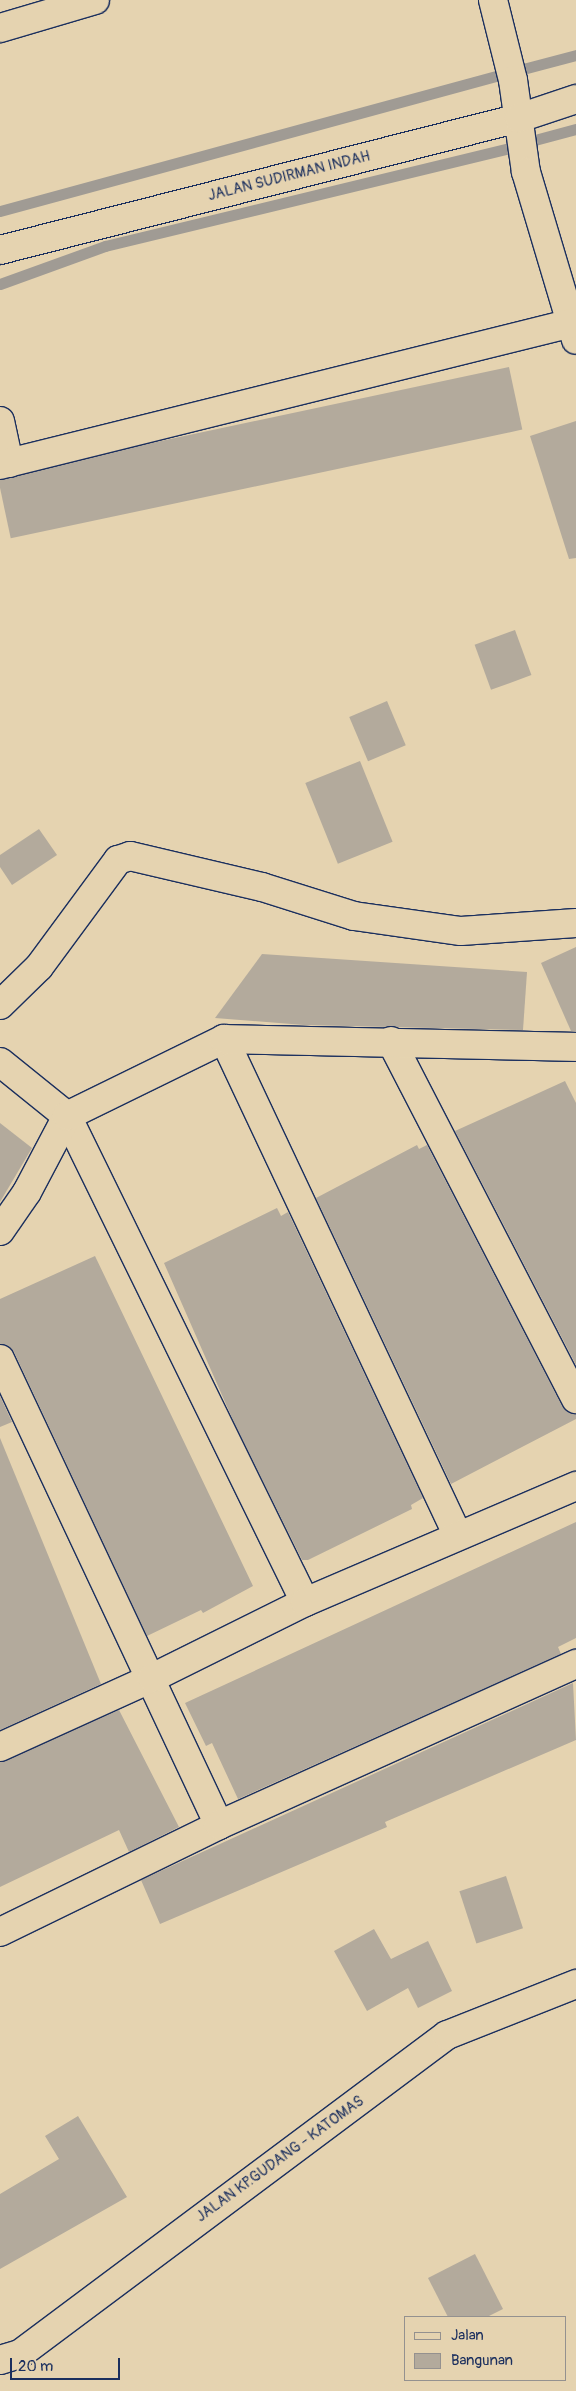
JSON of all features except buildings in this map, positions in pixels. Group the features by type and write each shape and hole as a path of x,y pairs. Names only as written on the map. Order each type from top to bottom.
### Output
{"street":[{"path":"0,28 95,0"},
{"path":"0,421 5,464 574,329 526,172 519,118 493,0"},
{"name":"JALAN SUDIRMAN INDAH","path":"0,250 519,118 576,99"},
{"path":"0,1005 39,967 118,860 130,856 262,887 354,916 461,931 576,923"},
{"path":"224,1039 458,1536"},
{"path":"0,1230 27,1192 67,1116 224,1039 391,1041 576,1047"},
{"path":"391,1041 576,1399"},
{"path":"0,1062 67,1116 305,1602"},
{"path":"0,1359 152,1678 219,1825"},
{"path":"3,1739 152,1678 305,1602 576,1486"},
{"path":"0,1932 219,1825 576,1664"},
{"name":"JALAN KP.GUDANG - KATOMAS","path":"0,2360 20,2354 447,2036 576,1984"}],"waterway":[{"path":"523,69 576,55"},
{"path":"0,211 496,76"},
{"path":"531,141 576,129"},
{"path":"0,284 105,246 509,148"}]}
